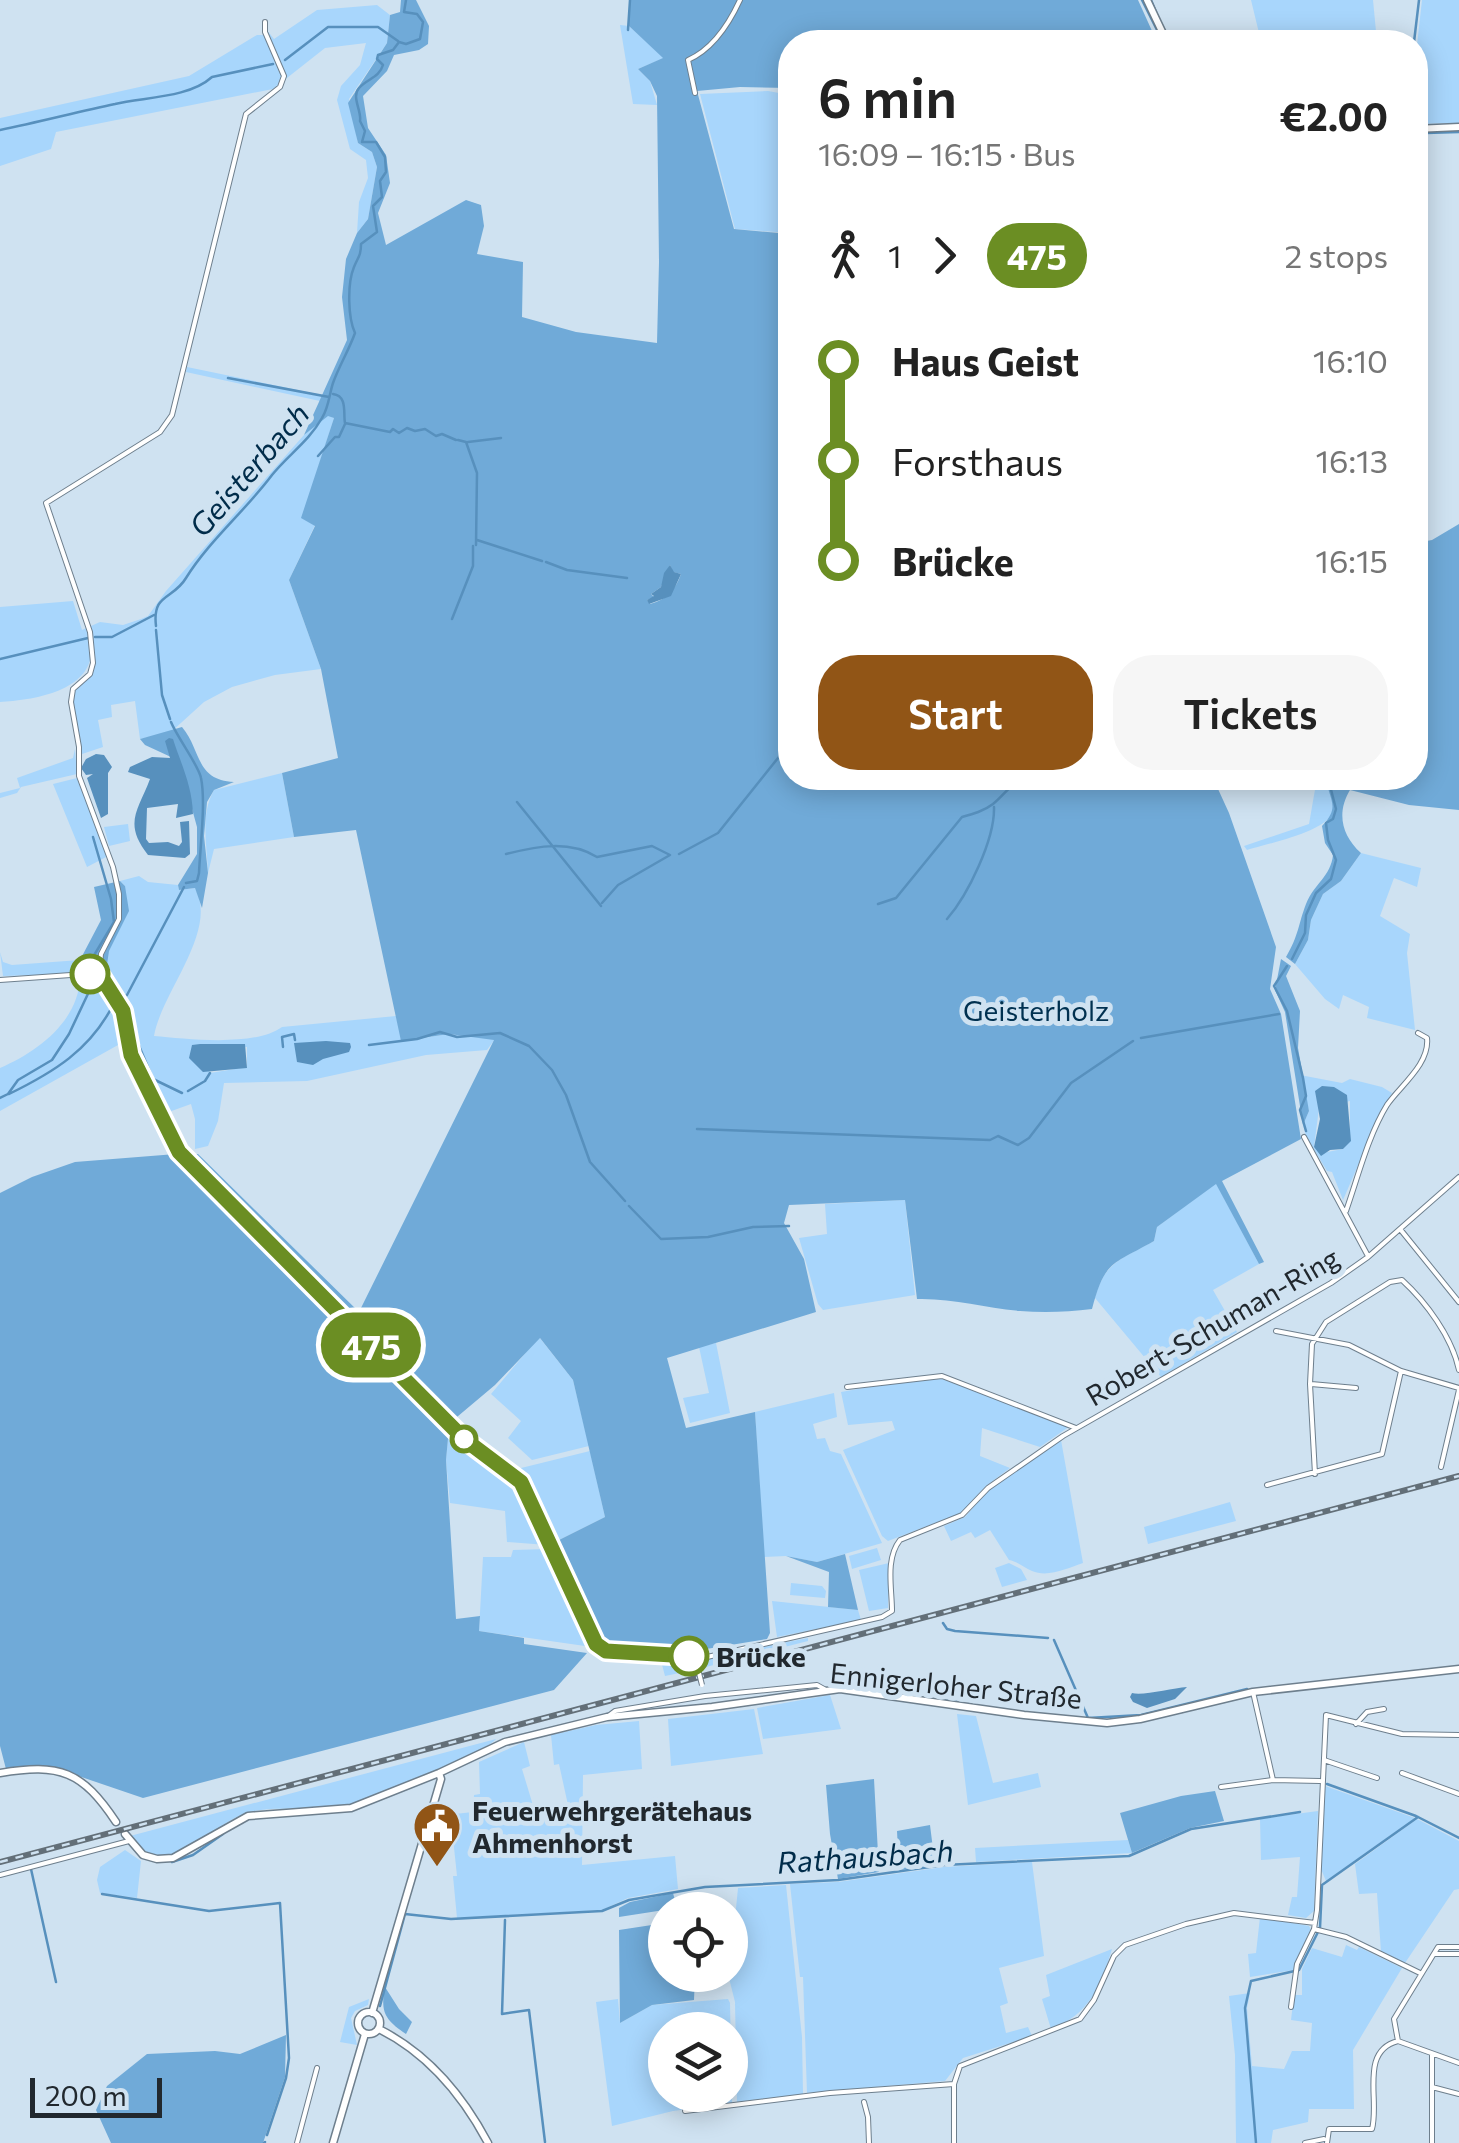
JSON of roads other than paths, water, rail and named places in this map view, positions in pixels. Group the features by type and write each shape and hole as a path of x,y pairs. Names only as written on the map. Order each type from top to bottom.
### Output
{"main road":[{"path":"1147,0 1161,30"},
{"path":"1428,128 1459,127"},
{"name":"Ennigerloher Straße","path":"127,1838 150,1857 173,1858 248,1816 340,1810 439,1773 505,1742 606,1717 851,1690 1024,1716 1107,1723 1140,1720 1254,1692 1459,1669"},
{"path":"0,1773 40,1769 74,1776 93,1789 116,1822"},
{"path":"372,2013 441,1779 439,1773"},
{"path":"332,2143 365,2034 358,2022 364,2013 372,2013 379,2019 378,2029 365,2034"},
{"path":"378,2029 419,2056 448,2084 488,2143"}],"street":[{"path":"695,94 688,60 699,55 730,23 740,0"},
{"path":"95,973 119,919 119,894 114,867 79,776 72,702 73,689 90,674 94,663 90,632 46,503 160,432 172,415 246,114 280,87 284,76 264,32 264,22"},
{"path":"0,980 95,973"},
{"path":"95,973 123,1011 131,1055 179,1152 464,1439 521,1482 596,1644 606,1651 687,1656 694,1660 705,1696"},
{"name":"Robert-Schuman-Ring","path":"1346,1211 1384,1110 1407,1083 1428,1047 1427,1038 1418,1033"},
{"name":"Robert-Schuman-Ring","path":"1304,1137 1368,1257"},
{"name":"Robert-Schuman-Ring","path":"694,1660 882,1617 892,1611 891,1560 900,1540 962,1515 988,1488 1076,1428 1270,1320 1368,1257 1459,1177"},
{"path":"1400,1230 1459,1302"},
{"path":"1315,1474 1310,1353 1326,1322 1390,1282 1402,1280 1438,1325 1459,1370"},
{"path":"1276,1331 1360,1349 1400,1370 1459,1389 1441,1468"},
{"path":"1267,1485 1382,1454 1400,1370"},
{"name":"Robert-Schuman-Ring","path":"848,1387 942,1376 1076,1428"},
{"path":"1310,1384 1356,1388"},
{"path":"606,1717 615,1711 705,1696 817,1685 826,1690"},
{"path":"1254,1692 1273,1780"},
{"path":"1356,1724 1367,1712 1384,1709"},
{"path":"1291,2007 1297,1964 1315,1926 1326,1715 1413,1735 1459,1735"},
{"path":"1324,1760 1377,1778"},
{"path":"1402,1774 1459,1794"},
{"path":"1221,1787 1273,1780 1322,1781"},
{"path":"0,1875 127,1838"},
{"path":"954,2143 956,2072 965,2062 1080,2019 1094,2000 1114,1956 1126,1945 1186,1924 1234,1913 1315,1926 1421,1974"},
{"path":"1398,2042 1394,2019 1438,1948 1459,1951"},
{"path":"1305,2143 1326,2141 1329,2129 1372,2128 1376,2056 1384,2046 1398,2042 1459,2063"},
{"path":"1432,2055 1432,2143"},
{"path":"297,2143 317,2068"},
{"path":"748,2103 954,2084"},
{"path":"1432,2087 1459,2094"},
{"path":"864,2102 869,2143"}],"waterway":[{"name":"Geisterbach","path":"156,626 160,602 181,585 216,539 311,434 326,410 355,333 349,301 352,274 361,244 377,232 373,206 382,197 380,181 386,172 385,157 376,142 362,142 365,131 357,92 381,69 378,55 393,50 399,42 420,39 423,22 417,14 404,12 406,0"},
{"path":"628,30 630,0"},
{"path":"1142,0 1157,30"},
{"path":"1151,0 1156,12"},
{"path":"1415,30 1419,0"},
{"path":"285,60 328,27 378,27 398,41"},
{"path":"0,130 179,93 212,77 273,64"},
{"path":"1428,133 1459,132"},
{"path":"228,378 329,397"},
{"path":"333,394 343,402 345,423 399,433 407,428 425,429 456,440"},
{"path":"318,456 339,437 345,424"},
{"path":"468,442 501,438"},
{"path":"458,440 466,442 477,473 476,545"},
{"path":"477,540 542,561"},
{"path":"452,619 473,566 473,546"},
{"path":"546,562 567,570 627,578"},
{"path":"95,637 112,637 154,615"},
{"name":"Geisterbach","path":"156,630 162,695 170,719"},
{"path":"0,659 88,638"},
{"name":"Geisterbach","path":"171,722 196,766 202,788 199,873 197,881 186,883"},
{"path":"679,854 718,833 778,758"},
{"path":"878,904 896,898 962,817 990,806 1007,790"},
{"path":"1292,959 1305,933 1306,915 1316,893 1331,879 1336,860 1326,823 1333,819 1336,809 1331,790"},
{"path":"517,802 601,906"},
{"path":"947,919 979,866 990,835 994,807"},
{"name":"Geisterbach","path":"0,1098 18,1080 52,1060 94,981 93,957 114,922 93,837"},
{"path":"506,854 564,846 597,857 652,846 670,855 618,885 602,903"},
{"name":"Geisterbach","path":"135,1033 121,1000 184,887"},
{"path":"1287,966 1274,986 1287,1011 1303,1078 1306,1096 1300,1110 1306,1131"},
{"name":"Geisterbach","path":"9,1094 41,1077 82,1047 113,1005"},
{"path":"1141,1038 1279,1014"},
{"path":"369,1045 440,1032 457,1037 500,1033 529,1046 552,1070 566,1095 590,1162 625,1201"},
{"path":"283,1047 282,1037 294,1034 295,1040"},
{"path":"137,1041 153,1079 182,1093"},
{"path":"697,1129 990,1140 998,1136 1018,1145 1029,1138 1071,1083 1133,1041"},
{"path":"188,1091 205,1081 210,1073"},
{"path":"629,1206 661,1239 789,1226"},
{"path":"563,1578 593,1646"},
{"path":"943,1623 955,1631 1048,1638"},
{"path":"1054,1640 1088,1718 1141,1715 1247,1689"},
{"path":"939,1700 957,1702"},
{"name":"Rathausbach","path":"1327,1784 1416,1816 1459,1838"},
{"name":"Rathausbach","path":"380,2006 405,1914 451,1919 602,1911 629,1900 705,1887 838,1880 944,1865 1129,1856 1191,1829 1300,1812"},
{"path":"1256,2143 1245,2008 1251,1981 1299,1970 1320,1928 1322,1885 1418,1817"},
{"path":"172,1862 193,1855 223,1834"},
{"path":"31,1869 56,1982"},
{"path":"102,1894 209,1911 280,1903 289,2058 267,2135"},
{"path":"505,1920 502,2014 529,2010 545,2142"}],"railway":[{"path":"0,1862 1459,1476"}],"place":[{"name":"Brücke","path":"689,1656"},
{"name":"Feuerwehrgerätehaus Ahmenhorst","path":"437,1868"}],"park label":[{"name":"Geisterholz","path":"1036,1010"}]}
